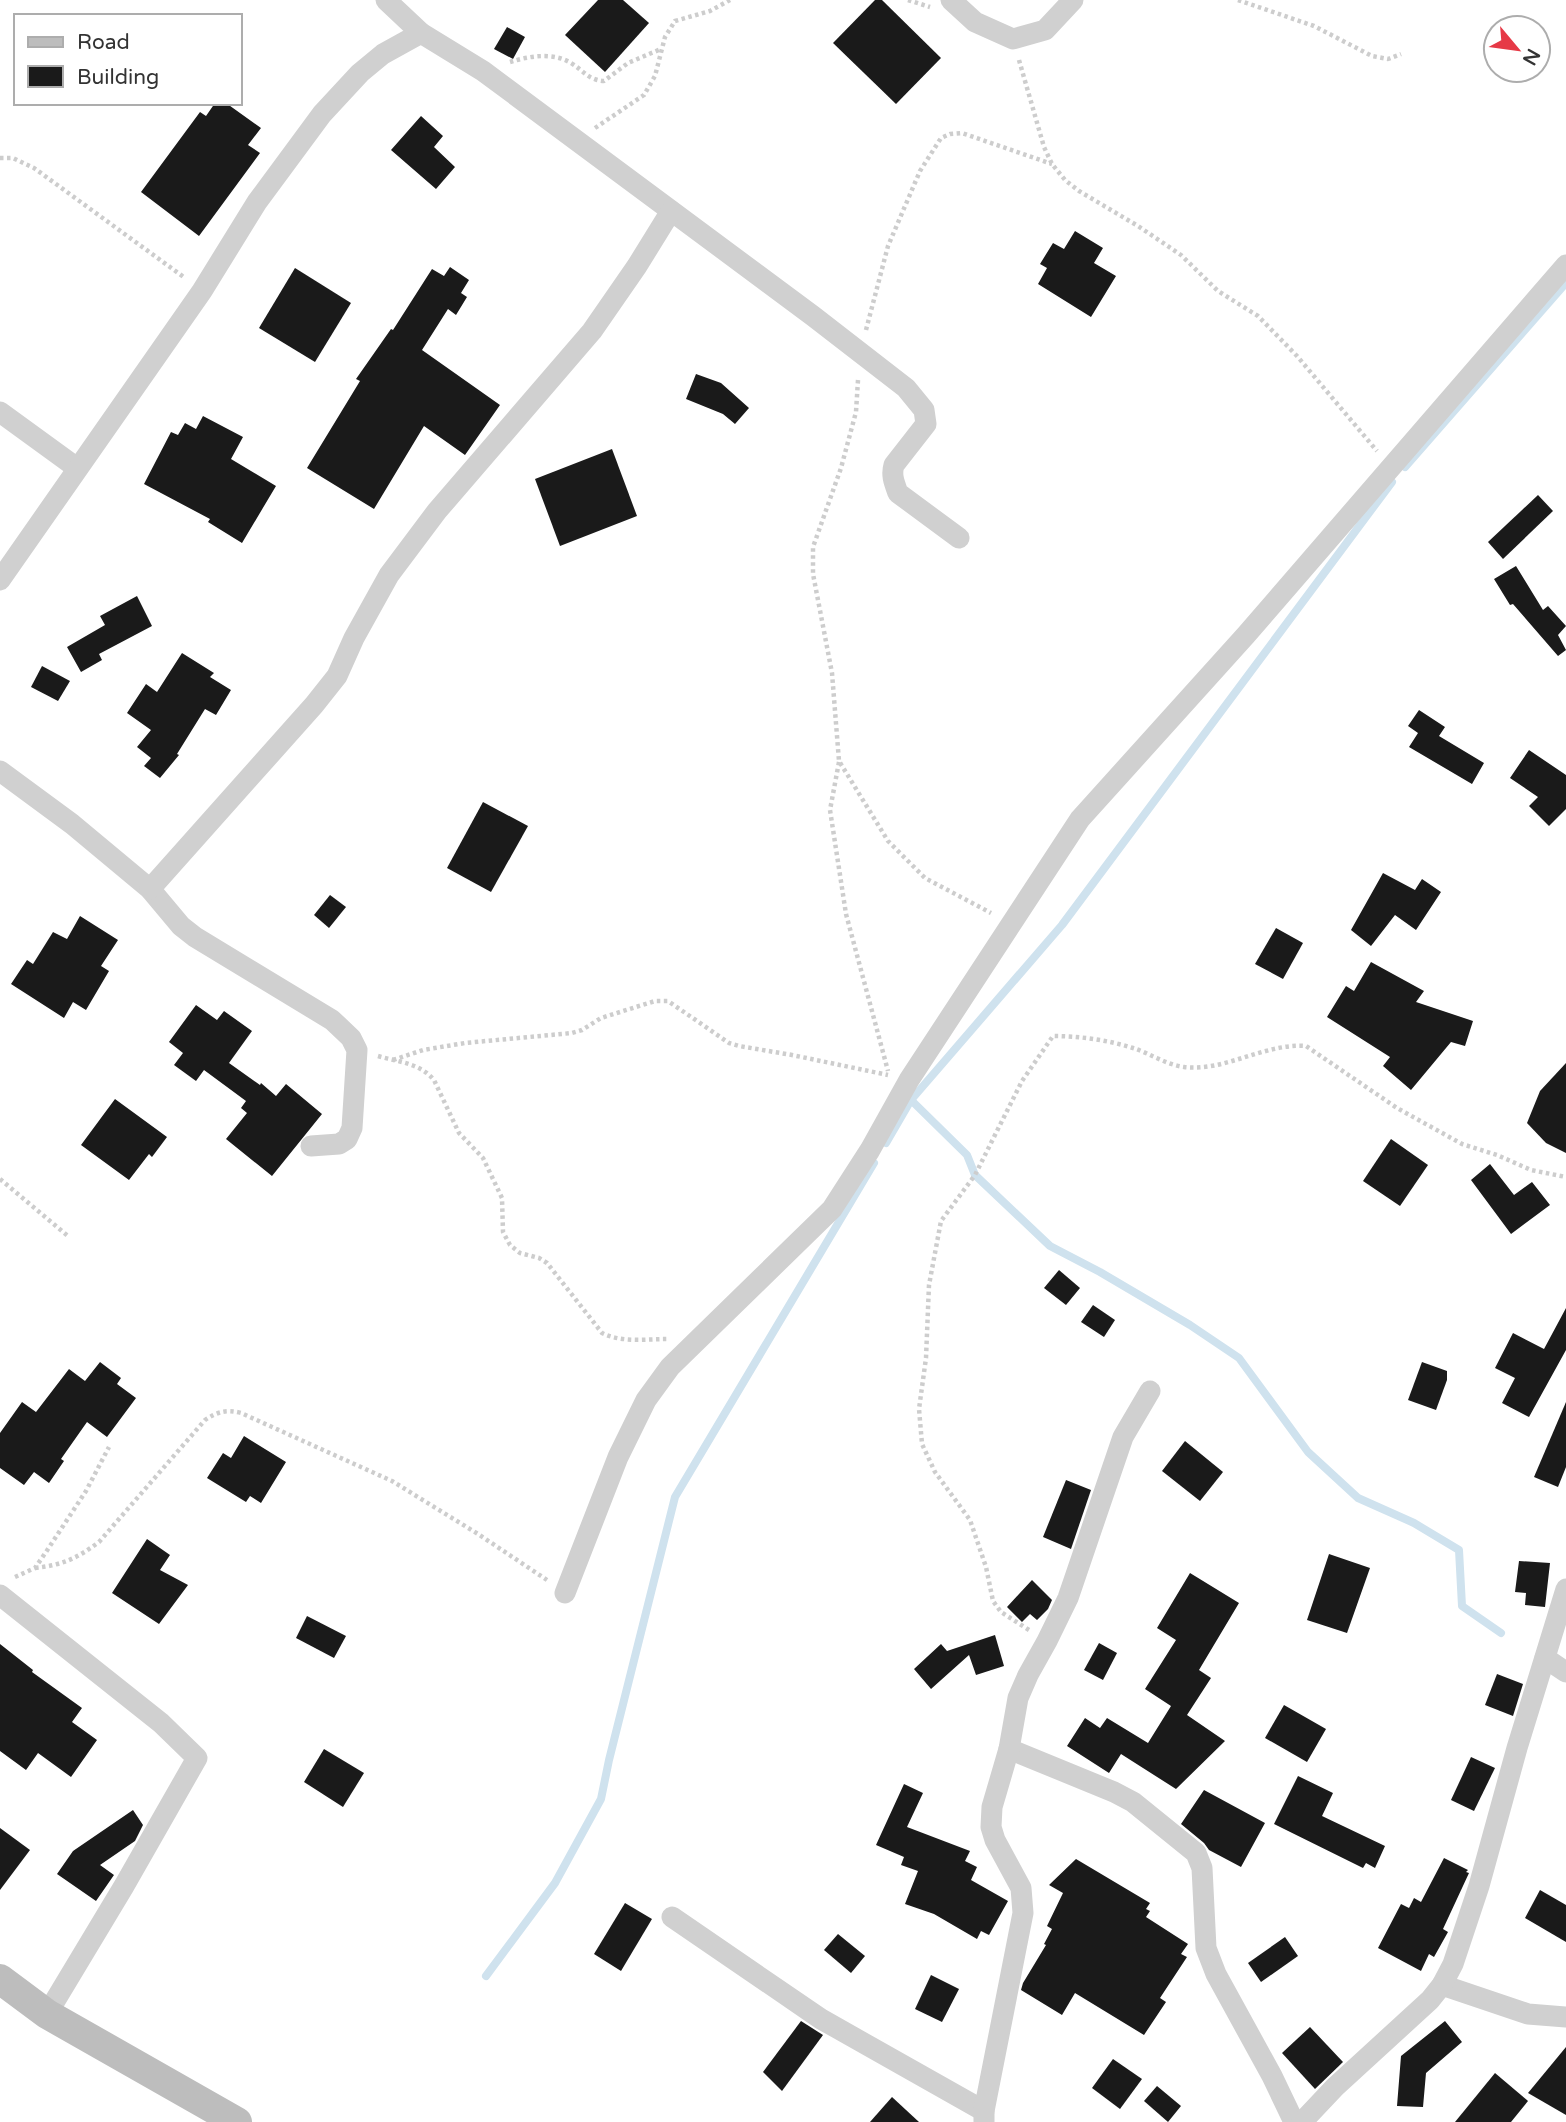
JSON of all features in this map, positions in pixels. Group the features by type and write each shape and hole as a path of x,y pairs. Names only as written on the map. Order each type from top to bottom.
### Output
{"main road":[{"path":"0,1979 47,2014 237,2122"}],"street":[{"path":"386,0 421,33 483,71 906,388 924,410 926,424 894,465 892,473 898,493 959,538"},
{"path":"951,0 975,22 1013,39 1045,30 1073,0"},
{"path":"0,580 202,291 257,202 322,114 383,54 421,33"},
{"path":"150,890 337,676 354,638 389,575 437,511 592,331 671,211"},
{"path":"565,1593 618,1457 646,1400 670,1367 831,1209 870,1150 899,1077 1011,924 1080,818 1392,469 1566,265"},
{"path":"0,412 77,468"},
{"path":"0,771 72,824 150,890 181,926 195,937 332,1020 351,1038 357,1050 352,1128 346,1139 339,1144 311,1146"},
{"path":"672,1917 821,2019 984,2116 1023,1913 1021,1888 995,1840 991,1827 992,1807 1009,1749 1018,1698 1068,1598 1123,1437 1150,1391"},
{"path":"4,1586 161,1723 197,1758 47,2014"},
{"path":"1302,2122 1335,2087 1430,2000 1453,1964 1479,1886 1517,1748 1566,1589"},
{"path":"1545,1658 1566,1672"},
{"path":"1009,1749 1133,1802 1196,1853 1202,1868 1206,1948 1211,1962 1294,2122"},
{"path":"1442,1985 1528,2014 1566,2017"}],"path":[{"path":"576,140 644,95 655,76 665,37 675,21 710,11 730,0"},
{"path":"1238,0 1314,26 1372,56 1388,59 1401,54"},
{"path":"1013,39 1044,147 1052,164 1065,180 1181,255 1218,292 1258,316 1297,356 1392,469"},
{"path":"483,71 520,59 554,56 572,64 585,76 604,82 628,64 661,49"},
{"path":"393,1060 423,1050 465,1043 572,1033 601,1018 655,1001 668,1001 729,1043 899,1077 846,914 830,810 839,761 832,673 813,574 813,547 841,468 856,412 860,353 888,246 920,171 941,138 962,133 1052,164"},
{"path":"0,158 13,158 34,168 202,291"},
{"path":"839,761 888,841 925,878 1011,924"},
{"path":"1048,1641 1001,1612 993,1601 986,1567 970,1520 935,1472 922,1444 919,1409 926,1358 929,1285 941,1221 975,1175 1022,1082 1053,1036 1076,1036 1130,1047 1183,1067 1212,1066 1288,1045 1306,1046 1397,1108 1462,1144 1531,1170 1566,1177"},
{"path":"357,1050 417,1066 429,1073 458,1133 483,1157 502,1198 503,1231 510,1245 520,1253 539,1258 547,1264 603,1333 621,1339 700,1340"},
{"path":"0,1179 69,1237"},
{"path":"4,1586 35,1568 54,1566 77,1558 99,1542 205,1420 229,1410 392,1481 478,1534 565,1593"},
{"path":"35,1568 86,1490 109,1447"}],"building":[{"path":"598,0 623,0 649,23 605,72 565,35"},
{"path":"875,0 882,0 941,58 896,104 833,43"},
{"path":"507,27 525,37 513,59 494,49"},
{"path":"214,105 229,105 261,128 248,145 260,153 199,236 141,192 200,112 206,116"},
{"path":"421,116 443,136 434,147 455,167 436,189 391,150"},
{"path":"1075,231 1103,248 1094,263 1116,276 1091,317 1038,284 1047,268 1040,264 1053,243 1064,249"},
{"path":"450,267 469,280 461,293 467,297 456,315 448,309 422,350 500,405 465,455 424,426 374,509 307,468 360,381 356,379 391,329 393,330 432,269 444,276"},
{"path":"295,268 351,303 315,362 259,328"},
{"path":"696,374 721,383 749,408 735,424 723,414 686,399"},
{"path":"203,416 243,437 231,459 276,486 242,543 208,522 210,519 144,484 171,432 178,435 185,423 196,429"},
{"path":"612,449 637,516 560,546 535,479"},
{"path":"1538,495 1553,511 1503,559 1488,542"},
{"path":"1516,566 1543,610 1548,606 1566,626 1558,635 1566,650 1558,656 1513,604 1510,605 1494,579"},
{"path":"137,596 152,626 99,654 102,660 81,672 67,647 105,625 100,616"},
{"path":"182,653 214,673 210,677 231,690 216,715 205,709 177,754 179,755 160,778 144,766 151,758 137,747 151,730 127,713 146,684 157,692"},
{"path":"42,666 70,681 58,701 31,687"},
{"path":"1419,710 1445,727 1439,736 1484,763 1472,784 1409,747 1418,733 1408,726"},
{"path":"1529,750 1566,775 1566,809 1549,826 1529,806 1538,797 1510,778"},
{"path":"483,802 528,826 491,892 447,868"},
{"path":"1383,873 1415,890 1422,879 1441,892 1416,930 1395,915 1371,946 1351,930"},
{"path":"330,895 346,907 329,928 314,915"},
{"path":"80,916 118,940 101,966 109,971 86,1010 73,1002 64,1018 11,984 27,960 33,964 53,932 67,939"},
{"path":"1276,928 1303,943 1283,979 1255,964"},
{"path":"1371,962 1424,991 1416,1002 1473,1021 1465,1046 1451,1042 1411,1090 1383,1066 1390,1057 1327,1017 1346,986 1354,991"},
{"path":"196,1005 217,1020 224,1011 252,1031 229,1063 276,1096 286,1084 322,1114 272,1176 226,1139 247,1113 241,1108 246,1101 204,1070 196,1081 174,1065 183,1053 169,1042"},
{"path":"1566,1063 1566,1153 1546,1143 1527,1123 1540,1091"},
{"path":"115,1099 167,1137 152,1157 149,1154 129,1180 81,1145"},
{"path":"1391,1139 1428,1165 1400,1206 1363,1181"},
{"path":"1490,1164 1514,1195 1532,1182 1550,1205 1511,1234 1471,1180"},
{"path":"1059,1270 1080,1288 1066,1305 1044,1288"},
{"path":"1093,1305 1115,1320 1104,1337 1081,1322"},
{"path":"1566,1308 1566,1350 1529,1417 1502,1403 1515,1378 1495,1368 1513,1333 1544,1349"},
{"path":"100,1362 121,1378 117,1384 136,1398 107,1437 87,1422 61,1459 64,1461 49,1483 34,1472 24,1485 0,1468 0,1433 22,1402 36,1412 69,1369 85,1381"},
{"path":"1422,1362 1447,1371 1447,1380 1436,1410 1408,1400"},
{"path":"1566,1402 1566,1467 1558,1487 1534,1477"},
{"path":"244,1436 286,1462 261,1503 250,1496 246,1502 207,1478 223,1453 231,1458"},
{"path":"1185,1441 1223,1472 1200,1501 1162,1471"},
{"path":"1066,1480 1091,1490 1071,1549 1043,1537"},
{"path":"147,1539 170,1555 160,1570 188,1585 159,1624 112,1593"},
{"path":"1329,1554 1370,1568 1347,1633 1307,1620"},
{"path":"1519,1561 1550,1563 1545,1607 1525,1605 1526,1593 1515,1592"},
{"path":"1190,1573 1239,1603 1199,1670 1211,1678 1187,1715 1225,1741 1176,1789 1121,1754 1109,1773 1067,1746 1085,1718 1100,1728 1107,1718 1148,1743 1171,1706 1145,1689 1176,1640 1157,1628"},
{"path":"1032,1580 1052,1600 1048,1609 1037,1620 1030,1614 1022,1622 1007,1607"},
{"path":"307,1616 346,1636 334,1658 296,1638"},
{"path":"995,1635 1004,1666 976,1675 969,1655 931,1689 914,1669 941,1644 947,1651"},
{"path":"1099,1643 1117,1653 1103,1680 1084,1670"},
{"path":"0,1644 33,1670 32,1672 82,1708 72,1722 97,1740 71,1777 38,1753 26,1770 0,1751"},
{"path":"1497,1674 1523,1684 1513,1716 1485,1705"},
{"path":"1284,1705 1326,1729 1307,1762 1265,1738"},
{"path":"324,1749 364,1773 343,1807 304,1782"},
{"path":"1471,1757 1495,1768 1474,1811 1451,1800"},
{"path":"1298,1776 1333,1793 1322,1816 1385,1846 1375,1868 1366,1863 1363,1868 1274,1824"},
{"path":"904,1784 923,1793 907,1827 970,1851 965,1861 977,1867 971,1880 1008,1901 989,1935 981,1931 977,1939 934,1914 905,1904 918,1871 901,1865 904,1857 876,1845"},
{"path":"1204,1790 1265,1823 1241,1867 1209,1850 1181,1824"},
{"path":"133,1810 143,1825 135,1841 100,1865 114,1875 96,1901 57,1874 73,1851"},
{"path":"0,1828 30,1850 0,1890"},
{"path":"1444,1858 1469,1873 1443,1929 1448,1932 1434,1957 1429,1954 1421,1971 1378,1948 1401,1904 1409,1908 1414,1898 1421,1902"},
{"path":"1076,1859 1150,1903 1146,1909 1150,1911 1146,1917 1188,1944 1181,1954 1187,1957 1160,1998 1166,2002 1144,2035 1075,1993 1062,2015 1021,1990 1046,1945 1044,1944 1052,1929 1047,1926 1063,1893 1049,1885"},
{"path":"1540,1890 1566,1905 1566,1942 1525,1918"},
{"path":"625,1903 652,1919 621,1971 594,1954"},
{"path":"838,1934 865,1956 851,1973 824,1950"},
{"path":"1285,1937 1298,1956 1261,1982 1248,1963"},
{"path":"931,1975 959,1989 942,2022 915,2009"},
{"path":"801,2021 823,2035 782,2091 763,2072"},
{"path":"1445,2021 1462,2042 1426,2073 1423,2107 1397,2106 1401,2056"},
{"path":"1310,2027 1343,2062 1315,2089 1282,2053"},
{"path":"1566,2047 1566,2115 1528,2093"},
{"path":"1113,2059 1142,2079 1120,2109 1092,2088"},
{"path":"1495,2073 1528,2101 1511,2122 1455,2122"},
{"path":"1157,2086 1181,2106 1168,2122 1144,2101"},
{"path":"892,2097 919,2122 870,2122"}],"waterway":[{"path":"1405,467 1566,283"},
{"path":"886,1143 911,1100 1062,925 1392,482"},
{"path":"911,1100 967,1155 975,1175 1050,1246 1190,1325 1239,1358 1308,1452 1358,1498 1414,1523 1459,1550 1462,1606 1501,1633"},
{"path":"486,1976 555,1883 601,1799 675,1497 874,1163"}]}
